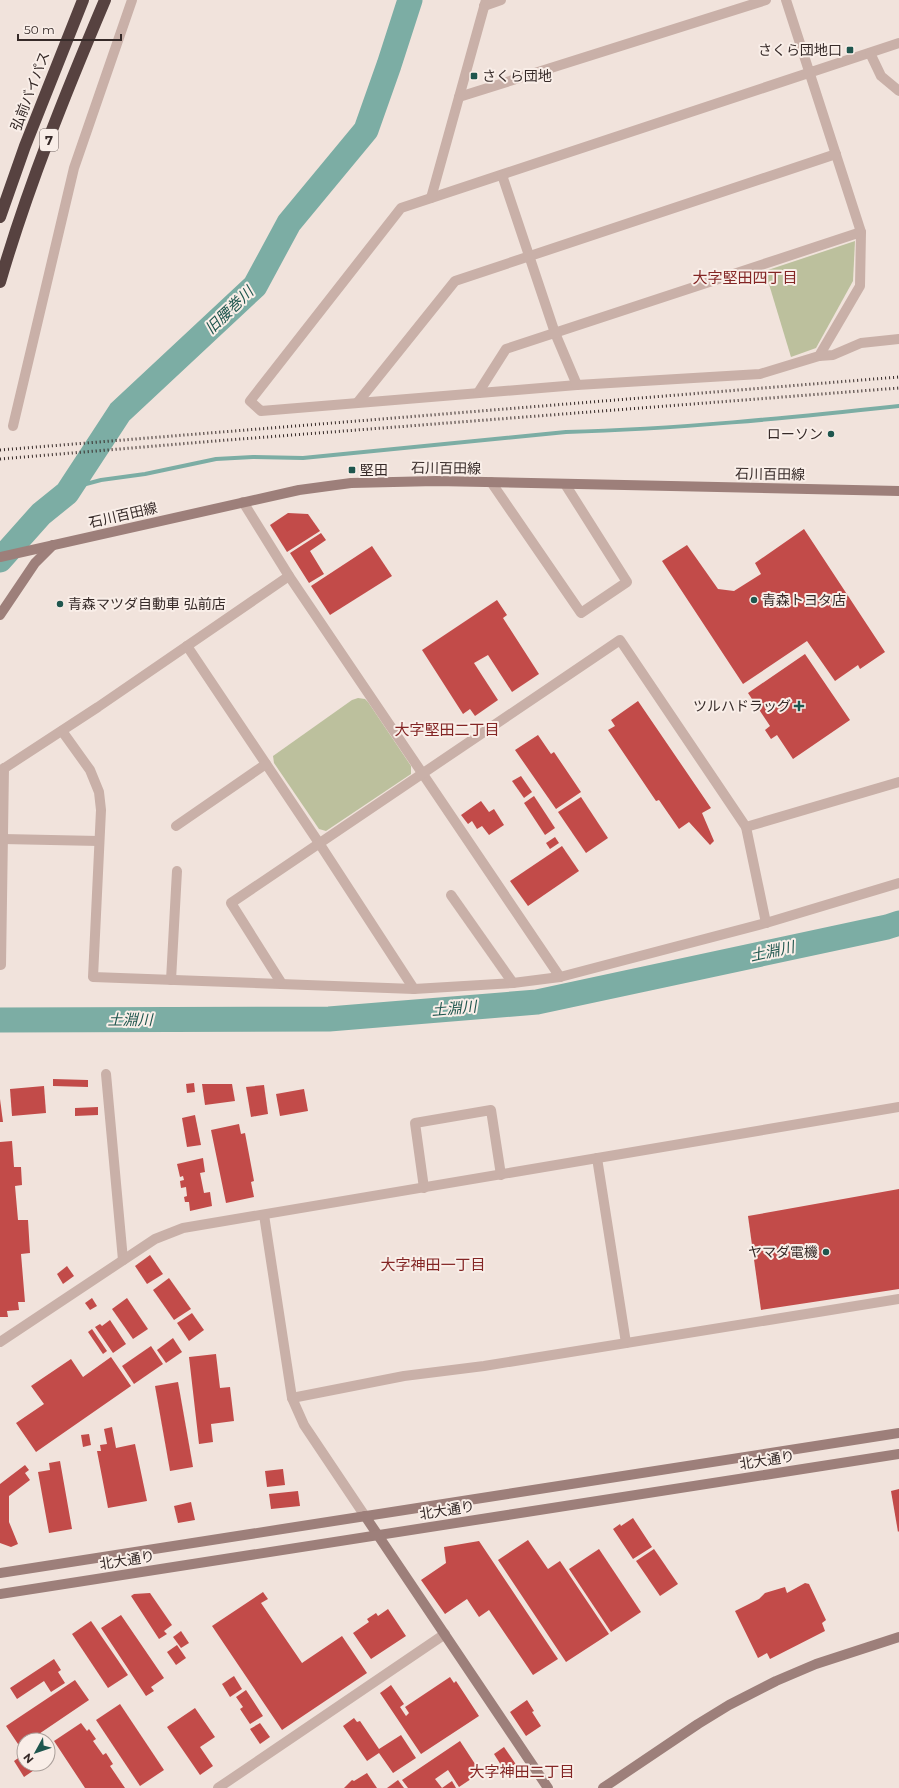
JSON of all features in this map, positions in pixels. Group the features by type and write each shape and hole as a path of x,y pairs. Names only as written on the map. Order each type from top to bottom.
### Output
{"highway":[{"name":"弘前バイパス","path":"0,217 25,146 83,0"},
{"name":"7","path":"0,282 37,171 105,0"}],"street":[{"path":"13,426 74,168 132,0"},
{"path":"431,198 485,3 501,0"},
{"path":"459,98 766,0"},
{"path":"786,0 861,232 860,286 820,356"},
{"path":"899,43 810,74 401,208 250,401 261,411 577,385 760,374 820,356 833,355 861,343 899,339"},
{"path":"870,53 881,76 899,91"},
{"path":"358,402 454,280 836,154"},
{"path":"502,175 555,333 577,385"},
{"path":"478,393 506,349 861,232"},
{"name":"石川百田線","path":"0,557 299,490 351,483 390,481 491,482 899,491"},
{"path":"491,482 581,613 627,582 565,484"},
{"path":"243,502 289,576 421,774 560,978"},
{"path":"0,615 35,563 52,545"},
{"path":"1,965 3,839 2,770 62,731 289,576"},
{"path":"282,984 231,903 620,640 746,827 766,923"},
{"path":"187,646 319,843 414,989"},
{"path":"62,731 90,770 98,792 101,810 93,977 414,989 513,983 560,978 766,923 899,883"},
{"path":"176,826 266,764"},
{"path":"746,827 899,782"},
{"path":"3,839 100,841"},
{"path":"172,980 177,871"},
{"path":"450,895 513,983"},
{"path":"106,1074 123,1260"},
{"path":"0,1342 155,1238 183,1228 899,1107"},
{"path":"424,1188 415,1123 491,1110 501,1175"},
{"path":"597,1158 626,1343"},
{"path":"264,1215 292,1398 304,1425 548,1788"},
{"path":"292,1398 404,1376 484,1366 899,1299"},
{"path":"0,1573 899,1433"},
{"name":"北大通り","path":"0,1594 899,1454"},
{"path":"218,1788 445,1634"},
{"path":"603,1788 698,1724 735,1702 816,1664 899,1637"}],"green space":[{"path":"855,241 853,281 816,348 791,357 765,271"},
{"path":"358,698 365,699 368,702 411,766 411,774 326,831 319,829 274,763 273,756 352,700"}],"building":[{"path":"288,513 308,514 320,531 287,552 270,525"},
{"path":"804,529 885,652 860,669 858,665 835,681 807,641 743,684 662,561 687,545 718,589 734,591 761,574 755,563"},
{"path":"321,533 326,540 310,551 324,574 309,583 290,553"},
{"path":"372,546 392,576 330,615 311,586"},
{"path":"497,600 507,615 503,618 539,674 512,692 488,655 474,663 498,700 475,716 470,709 463,714 422,650"},
{"name":"ツルハドラッグ","path":"805,654 850,720 793,759 777,735 771,739 765,730 770,726 748,693"},
{"path":"638,701 711,808 702,813 714,841 710,845 689,822 679,829 659,800 656,801 608,730 615,726 611,720"},
{"path":"538,735 551,754 554,752 581,792 556,809 515,750"},
{"path":"521,776 532,792 524,798 512,781"},
{"path":"534,796 555,828 545,835 524,803"},
{"path":"581,797 608,838 586,853 558,812"},
{"path":"481,801 489,812 494,809 504,825 489,835 482,826 477,829 472,821 468,824 461,815"},
{"path":"555,837 559,843 550,849 546,843"},
{"path":"562,846 579,871 528,906 510,881"},
{"path":"53,1079 88,1080 88,1087 53,1086"},
{"path":"194,1083 195,1092 187,1093 186,1084"},
{"path":"202,1084 232,1084 235,1101 205,1105"},
{"path":"264,1085 268,1114 251,1117 246,1087"},
{"path":"44,1086 46,1113 12,1116 10,1089"},
{"path":"304,1089 308,1111 280,1116 276,1094"},
{"path":"0,1099 3,1122 0,1122"},
{"path":"98,1107 98,1115 75,1116 75,1108"},
{"path":"195,1115 201,1145 187,1147 182,1118"},
{"path":"239,1124 241,1134 245,1133 254,1181 251,1182 254,1197 226,1203 211,1130"},
{"path":"12,1141 14,1167 21,1167 22,1185 15,1186 18,1220 28,1220 30,1253 21,1254 25,1302 18,1302 19,1310 7,1311 8,1317 0,1317 0,1142"},
{"path":"203,1158 205,1172 200,1173 204,1193 210,1192 212,1206 190,1211 189,1202 185,1202 184,1197 187,1196 186,1187 181,1188 180,1181 184,1180 183,1176 180,1177 177,1164"},
{"name":"ヤマダ電機","path":"899,1189 899,1289 761,1310 748,1216"},
{"path":"150,1255 163,1274 147,1284 135,1266"},
{"path":"67,1266 74,1276 63,1284 57,1274"},
{"path":"169,1278 191,1309 174,1320 153,1290"},
{"path":"92,1298 97,1306 90,1310 85,1303"},
{"path":"127,1298 148,1329 133,1339 112,1309"},
{"path":"192,1313 204,1330 189,1341 177,1323"},
{"path":"110,1320 126,1344 113,1353 95,1327 100,1324 102,1326"},
{"path":"92,1329 107,1351 103,1354 88,1332"},
{"path":"173,1338 182,1352 166,1363 157,1350"},
{"path":"151,1346 163,1364 134,1384 122,1366"},
{"path":"216,1354 220,1388 230,1387 234,1421 211,1424 213,1442 199,1444 189,1357"},
{"path":"111,1357 131,1386 36,1452 16,1423 44,1404 31,1386 71,1359 83,1377"},
{"path":"178,1382 193,1467 170,1471 155,1386"},
{"path":"112,1427 116,1448 135,1444 147,1501 108,1508 97,1451 101,1451 100,1445 107,1444 104,1429"},
{"path":"89,1434 91,1445 83,1447 81,1435"},
{"path":"60,1461 72,1529 49,1533 38,1472 50,1470 49,1463"},
{"path":"25,1465 29,1470 25,1473 30,1480 9,1496 9,1522 18,1544 11,1547 0,1543 0,1484"},
{"path":"283,1469 285,1485 267,1487 265,1471"},
{"path":"899,1489 899,1531 898,1532 891,1491"},
{"path":"298,1491 300,1506 271,1509 269,1494"},
{"path":"191,1502 195,1520 178,1523 174,1506"},
{"path":"633,1518 652,1547 633,1559 613,1529 620,1524 621,1526"},
{"path":"528,1540 548,1569 560,1561 609,1634 566,1662 498,1560"},
{"path":"479,1541 558,1659 533,1675 489,1610 479,1617 467,1599 445,1614 421,1580 446,1563 444,1547"},
{"path":"599,1549 641,1612 611,1632 569,1569"},
{"path":"654,1549 678,1584 660,1596 636,1561"},
{"path":"805,1583 809,1584 826,1620 822,1623 825,1631 770,1659 767,1653 758,1658 735,1611 759,1599 765,1593 785,1587 787,1593"},
{"path":"263,1592 268,1599 261,1603 302,1663 342,1636 367,1673 282,1730 212,1626"},
{"path":"150,1593 172,1625 164,1631 167,1634 159,1639 131,1596 134,1594"},
{"path":"388,1609 406,1636 371,1659 353,1633 369,1622 367,1619 376,1613 378,1616"},
{"path":"121,1615 164,1678 151,1687 154,1691 146,1696 101,1628"},
{"path":"91,1621 128,1675 108,1688 72,1634"},
{"path":"181,1631 189,1643 181,1648 173,1637"},
{"path":"177,1645 186,1658 176,1665 167,1652"},
{"path":"54,1659 61,1670 58,1672 65,1683 51,1692 44,1681 17,1699 10,1688"},
{"path":"234,1676 242,1689 230,1697 222,1684"},
{"path":"450,1677 454,1683 456,1681 479,1716 421,1754 380,1693 391,1685 404,1704 400,1707 406,1716 409,1713 405,1707"},
{"path":"75,1680 89,1700 42,1732 16,1732 16,1741 6,1726"},
{"path":"246,1690 263,1716 250,1724 240,1709 243,1707 236,1697"},
{"path":"527,1700 534,1711 532,1712 541,1726 526,1736 510,1712"},
{"path":"120,1704 164,1770 140,1786 96,1720"},
{"path":"195,1708 215,1737 200,1747 213,1766 200,1775 167,1727"},
{"path":"354,1718 357,1722 360,1721 379,1749 401,1735 416,1758 393,1773 379,1753 367,1761 343,1726"},
{"path":"81,1723 87,1731 89,1729 96,1739 93,1741 103,1755 106,1753 113,1764 110,1766 125,1788 85,1788 56,1744 56,1740"},
{"path":"260,1723 270,1737 260,1744 250,1729"},
{"path":"460,1741 477,1767 473,1769 477,1775 459,1787 448,1770 435,1779 442,1788 408,1788 402,1780"},
{"path":"504,1747 517,1766 506,1773 494,1754"},
{"path":"21,1772 31,1772 24,1777"},
{"path":"367,1773 377,1788 344,1788 352,1780 354,1781"},
{"path":"398,1780 404,1788 387,1788"},
{"path":"452,1781 456,1788 442,1788"}],"waterway":[{"name":"旧腰巻川","path":"0,560 41,514 67,493 120,412 255,286 289,223 366,130 410,0"},
{"path":"67,493 86,484 101,480 145,474 216,459 253,457 303,458 566,432 608,431 732,422 899,406"},
{"name":"土淵川","path":"0,1020 329,1019 537,1002 887,927 899,923"}],"railway":[{"path":"0,450 899,377"},
{"path":"0,459 899,388"}],"place":[{"name":"さくら団地口","path":"850,50"},
{"name":"さくら団地","path":"474,76"},
{"name":"ローソン","path":"831,434"},
{"name":"堅田","path":"352,470"},
{"name":"青森トヨタ店","path":"754,600"},
{"name":"青森マツダ自動車 弘前店","path":"60,604"},
{"name":"ツルハドラッグ","path":"799,706"},
{"name":"ヤマダ電機","path":"826,1252"}],"district":[{"name":"大字堅田四丁目","path":"745,277"},
{"name":"大字堅田二丁目","path":"447,729"},
{"name":"大字神田一丁目","path":"433,1264"},
{"name":"大字神田二丁目","path":"522,1771"}]}
